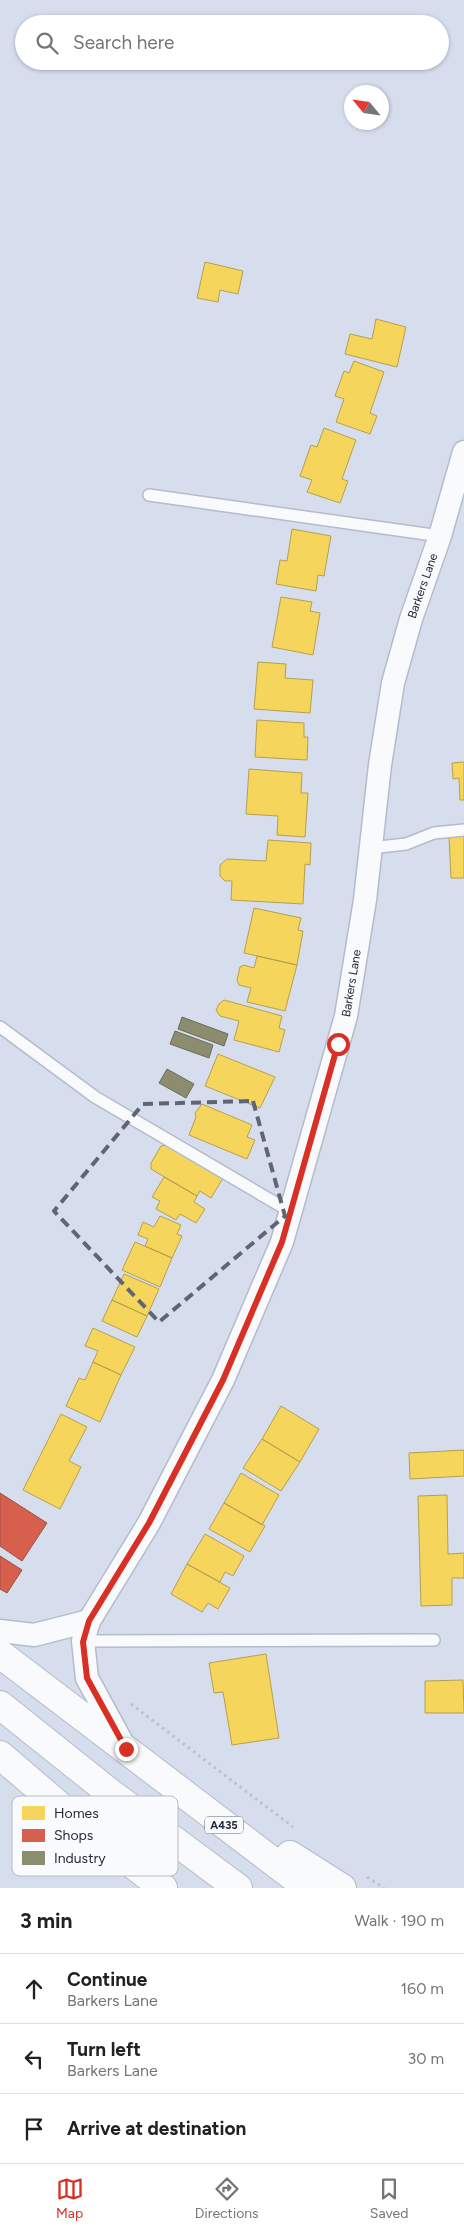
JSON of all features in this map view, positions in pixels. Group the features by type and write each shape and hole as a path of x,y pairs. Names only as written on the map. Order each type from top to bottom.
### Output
{"highway":[{"name":"A435","path":"0,1654 308,1888"},
{"path":"0,1705 114,1796"},
{"path":"0,1754 48,1796"},
{"path":"134,1754 352,1881"},
{"path":"178,1843 238,1888"},
{"path":"148,1876 163,1888"}],"street":[{"name":"Barkers Lane","path":"86,1631 149,1523 223,1380 282,1242 346,1016 365,900 393,683 411,619 440,536 464,452"},
{"path":"0,1631 34,1635 86,1631 87,1678 134,1754"}],"lane":[{"path":"149,495 440,536"},
{"path":"371,848 406,844 434,833 464,830"},
{"path":"0,1027 95,1097 291,1212"},
{"path":"86,1631 434,1640"}],"path":[{"path":"129,1703 301,1833"},
{"path":"352,1881 384,1888"}],"highlighted area":[{"path":"253,1101 285,1216 159,1322 54,1211 143,1104"}],"building: Homes":[{"path":"205,262 243,271 238,294 220,290 218,302 197,298"},
{"path":"376,319 406,327 397,367 345,354 350,334 372,339"},
{"path":"354,361 384,372 370,413 377,416 370,434 336,422 344,399 335,396 344,371 349,373"},
{"path":"324,428 356,440 342,479 348,481 340,503 307,492 312,480 300,476 311,445 317,447"},
{"path":"292,529 331,536 324,576 318,575 316,591 276,584 280,560 287,561"},
{"path":"281,597 312,602 310,611 320,613 313,655 272,647"},
{"path":"258,662 286,664 285,678 313,680 310,713 254,709"},
{"path":"257,720 304,723 304,737 308,737 307,760 255,757"},
{"path":"464,762 464,800 460,800 459,778 453,779 452,763"},
{"path":"249,769 302,773 301,793 308,793 305,837 277,835 278,816 246,814"},
{"path":"464,836 464,878 451,878 449,837"},
{"path":"268,840 311,843 310,865 305,864 303,904 231,900 232,881 225,881 220,876 220,865 227,859 266,861"},
{"path":"254,908 301,918 298,930 303,931 297,965 244,953"},
{"path":"257,956 297,965 285,1011 247,1002 251,988 239,985 237,980 240,967 244,965 254,968"},
{"path":"224,1000 282,1016 279,1028 285,1030 279,1052 234,1040 239,1021 220,1016 216,1010"},
{"path":"218,1054 275,1077 260,1108 205,1086"},
{"path":"202,1104 252,1125 247,1137 255,1140 247,1159 189,1135 196,1117 195,1113"},
{"path":"166,1145 226,1173 211,1198 200,1191 197,1196 151,1169 151,1163 161,1146"},
{"path":"164,1177 197,1196 194,1202 205,1209 196,1223 180,1214 176,1220 156,1209 160,1201 152,1197"},
{"path":"160,1216 181,1225 177,1234 182,1236 172,1258 145,1246 148,1239 138,1235 143,1222 154,1227"},
{"path":"135,1242 172,1258 160,1287 122,1270"},
{"path":"124,1274 159,1289 147,1316 112,1300"},
{"path":"112,1300 147,1316 137,1337 102,1321"},
{"path":"93,1328 135,1347 121,1375 93,1362 98,1351 85,1346"},
{"path":"93,1362 121,1375 100,1422 66,1406 79,1378 85,1380"},
{"path":"281,1406 319,1429 300,1462 262,1439"},
{"path":"61,1414 87,1427 69,1461 81,1467 60,1509 23,1490"},
{"path":"262,1439 300,1462 281,1491 243,1468"},
{"path":"464,1450 464,1476 410,1479 409,1453"},
{"path":"241,1473 279,1495 262,1525 224,1503"},
{"path":"447,1495 448,1554 464,1553 464,1578 452,1578 452,1605 421,1606 418,1496"},
{"path":"224,1503 265,1526 250,1552 209,1529"},
{"path":"205,1534 244,1556 233,1576 225,1572 220,1582 187,1564"},
{"path":"187,1564 230,1588 218,1609 208,1603 202,1612 171,1594"},
{"path":"266,1654 279,1738 232,1745 223,1692 214,1693 209,1663"},
{"path":"463,1680 464,1713 425,1713 425,1681"}],"building: Shops":[{"path":"0,1493 47,1523 22,1561 0,1546"},
{"path":"0,1556 22,1570 7,1593 0,1589"}],"building: Industry":[{"path":"182,1017 228,1034 224,1046 178,1029"},
{"path":"175,1031 213,1045 209,1058 170,1044"},
{"path":"167,1069 194,1084 186,1098 159,1083"}],"route":[{"path":"126,1749 87,1678 83,1642 89,1621 149,1523 223,1380 282,1242 338,1044"}]}
